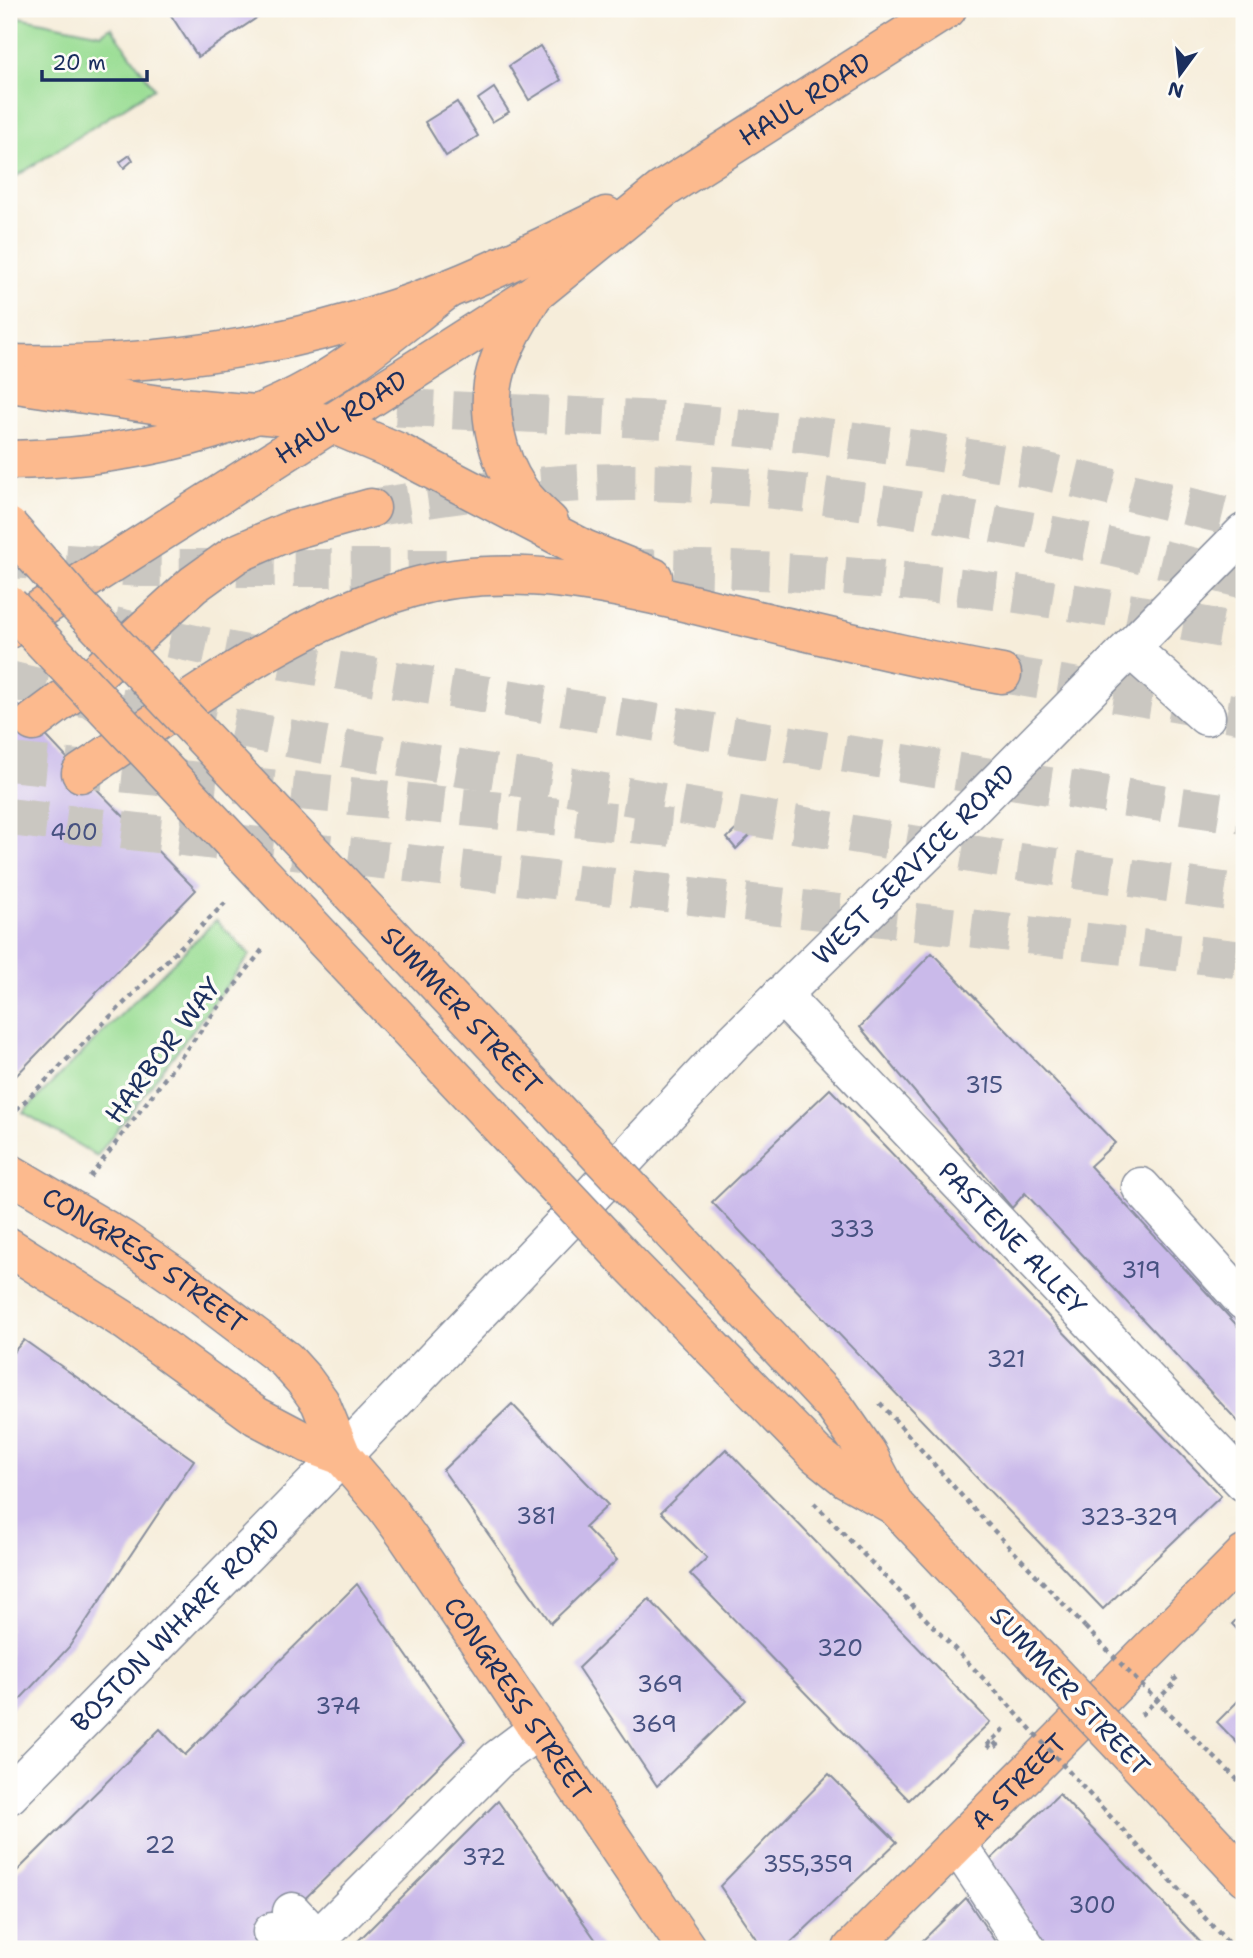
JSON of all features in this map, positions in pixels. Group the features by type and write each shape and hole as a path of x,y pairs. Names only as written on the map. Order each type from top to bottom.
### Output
{"main road":[{"name":"HAUL ROAD","path":"9,629 534,294 662,190 947,9"},
{"name":"HAUL ROAD","path":"9,364 128,361 218,351 352,322 448,289 662,190"},
{"path":"9,460 84,455 136,447 218,427 254,414 291,399 336,373 448,289"},
{"path":"534,294 508,339 495,373 492,405 497,440 510,476 520,492 548,521 583,549"},
{"path":"9,383 160,405 299,418 332,424 380,443 583,549 630,569 716,600 861,645"},
{"path":"33,722 88,681 193,585 236,554 289,531 371,508"},
{"name":"SUMMER STREET","path":"9,527 76,603 835,1407 856,1436 895,1506 1046,1666 1128,1734 1244,1876"},
{"path":"80,773 219,681 277,647 361,605 431,583 471,577 517,575 557,578 665,598 910,657 1002,674"},
{"name":"SUMMER STREET","path":"9,606 628,1262 816,1454 847,1479 895,1506"},
{"name":"CONGRESS STREET","path":"9,1173 123,1240 178,1278 286,1360 304,1380 320,1402 342,1456 385,1506 682,1948"},
{"name":"CONGRESS STREET","path":"9,1247 127,1322 256,1416 309,1444 342,1456"},
{"name":"A STREET","path":"852,1949 1244,1555"}],"street":[{"name":"WEST SERVICE ROAD","path":"588,1199 688,1089 1131,649 1244,533"},
{"path":"1131,649 1206,716"},
{"name":"PASTENE ALLEY","path":"781,995 1244,1482"},
{"path":"1141,1187 1244,1301"},
{"name":"BOSTON WHARF ROAD","path":"9,1795 342,1456 588,1199"},
{"path":"284,1940 497,1760 537,1730"},
{"path":"957,1844 1027,1949"}],"path":[{"path":"9,1117 225,904"},
{"name":"HARBOR WAY","path":"90,1177 265,946"},
{"name":"SUMMER STREET","path":"1085,1627 1244,1786"},
{"path":"1128,1734 1177,1681"},
{"name":"SUMMER STREET","path":"1008,1704 1234,1949"},
{"path":"1000,1749 992,1740 988,1745 992,1749 998,1745 993,1739 1007,1726"}],"green space":[{"path":"9,15 101,34 111,27 154,88 9,181"},
{"path":"216,920 250,955 97,1156 23,1112"}],"building":[{"path":"167,9 270,9 198,57"},
{"path":"540,46 561,80 529,100 509,66"},
{"path":"494,88 509,112 492,122 478,99"},
{"path":"457,102 478,136 446,156 425,122"},
{"path":"130,155 133,160 124,168 120,162"},
{"path":"9,696 196,890 9,1083"},
{"path":"761,806 770,816 736,849 727,838"},
{"path":"932,953 1115,1143 1090,1166 1244,1333 1244,1428 1025,1193 1012,1208 860,1027"},
{"path":"830,1089 1221,1496 1103,1609 712,1202"},
{"path":"24,1340 194,1460 69,1647 9,1711 9,1357"},
{"path":"512,1404 608,1505 585,1527 617,1560 551,1623 443,1470"},
{"path":"726,1449 990,1722 909,1800 690,1574 707,1558 661,1512"},
{"path":"357,1584 465,1740 254,1949 9,1949 9,1879 160,1729 185,1755"},
{"path":"649,1599 746,1700 657,1786 578,1668"},
{"path":"1244,1612 1244,1636 1232,1624"},
{"path":"1244,1695 1244,1750 1217,1722"},
{"path":"829,1774 897,1842 784,1949 763,1949 720,1886"},
{"path":"1059,1794 1207,1949 1048,1949 989,1861"},
{"path":"498,1801 602,1949 350,1949"},
{"path":"966,1898 1000,1949 914,1949"}],"tunnel":[{"path":"339,405 664,420 802,434 923,450 1039,470 1244,520"},
{"path":"371,508 471,493 606,482 751,488 861,501 1012,527 1129,551 1244,580"},
{"path":"9,559 142,568 463,568"},
{"path":"617,568 803,573 956,586 1080,604 1244,633"},
{"path":"114,626 343,671 909,764 1244,815"},
{"path":"1002,674 1244,715"},
{"path":"9,680 117,706 336,747 1013,861 1244,894"},
{"path":"9,762 672,828"},
{"path":"9,817 1244,960"}]}
